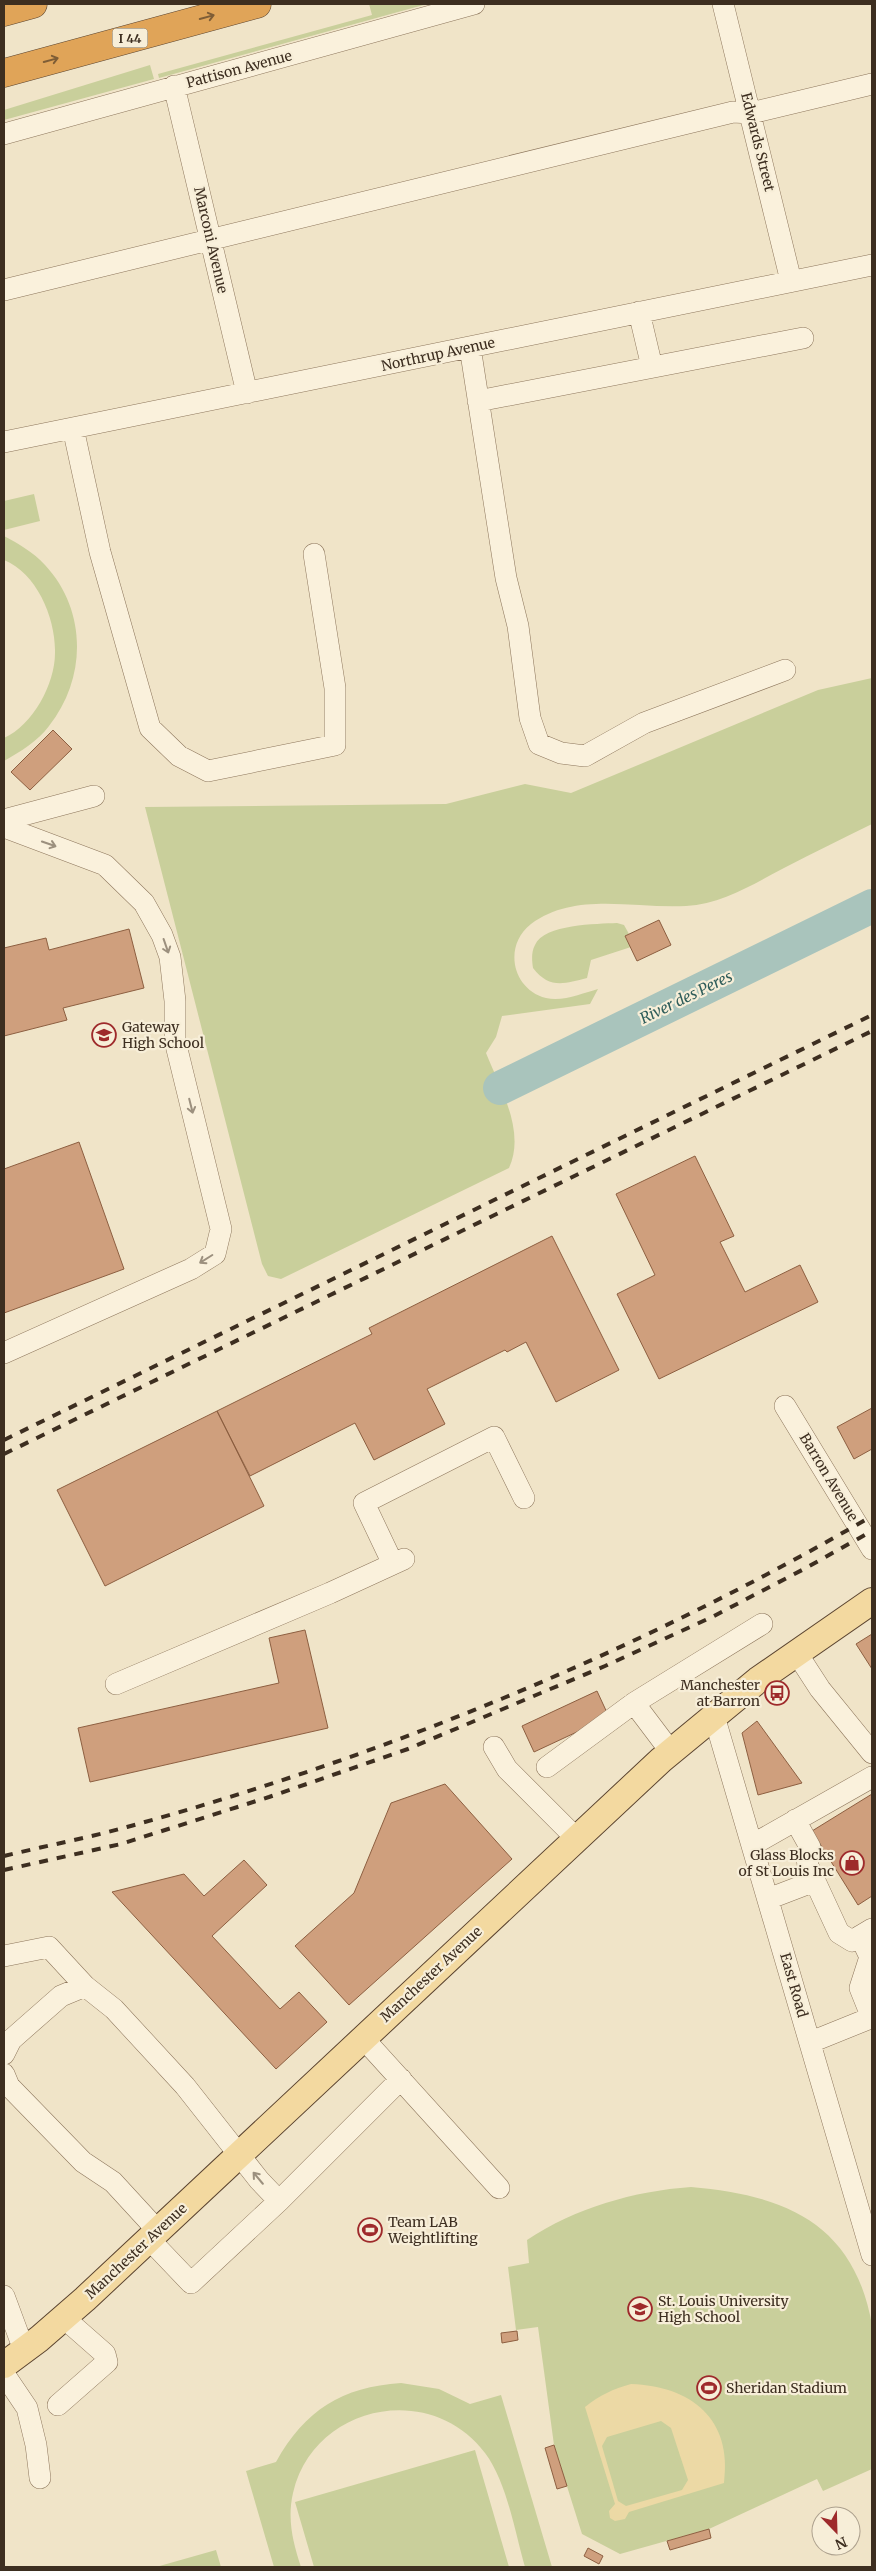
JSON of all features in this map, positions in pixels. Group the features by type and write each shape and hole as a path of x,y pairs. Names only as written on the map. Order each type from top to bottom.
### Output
{"highway":[{"path":"4,12 33,4"},
{"name":"I 44","path":"4,73 257,4"}],"main road":[{"name":"Manchester Avenue","path":"14,2358 64,2318 576,1838 671,1752 796,1652 872,1601"}],"street":[{"name":"Pattison Avenue","path":"4,134 474,4"},
{"name":"Edwards Street","path":"723,4 791,281"},
{"path":"4,290 210,238 394,196 733,112 751,113 872,84"},
{"name":"Marconi Avenue","path":"174,86 247,393"},
{"name":"Northrup Avenue","path":"4,442 872,265"},
{"path":"638,312 652,367"},
{"path":"478,401 803,338"},
{"path":"470,347 506,578 518,626 530,718 539,744 561,754 585,756 644,723 785,670"},
{"path":"73,428 100,552 150,728 179,756 208,771 335,745 335,688 314,554"},
{"path":"4,820 94,796"},
{"path":"4,827 105,866 144,903 162,935 170,957 175,1001 175,1041 221,1229 215,1254 191,1269 4,1353"},
{"name":"Barron Avenue","path":"786,1406 872,1549"},
{"path":"116,1684 330,1593 398,1561 364,1503 494,1438 524,1498"},
{"path":"547,1767 634,1703 762,1624"},
{"path":"796,1652 820,1689 872,1753"},
{"path":"634,1703 671,1752"},
{"name":"East Road","path":"714,1716 872,2255"},
{"path":"494,1747 507,1770 576,1838"},
{"path":"752,1845 872,1777"},
{"path":"795,1820 810,1848 806,1857 815,1881 840,1933 847,1940 852,1941 866,1932 870,1957 860,1988 870,2013 868,2019 811,2042"},
{"path":"768,1899 815,1881"},
{"path":"4,1956 49,1947 85,1986 114,2009 184,2086 279,2201"},
{"path":"4,2054 11,2040 61,1996 85,1986"},
{"path":"363,2038 499,2188"},
{"path":"4,2074 9,2086 83,2162 113,2182 191,2283 279,2201 401,2080"},
{"path":"4,2296 14,2358"},
{"path":"58,2405 107,2362 105,2354 64,2318"},
{"path":"4,2374 27,2408 36,2445 40,2478"}],"green space":[{"path":"369,4 427,4 159,78 158,74 372,15"},
{"path":"150,65 154,79 4,120 4,110"},
{"path":"34,494 40,521 4,530 4,501"},
{"path":"4,536 36,556 59,583 69,602 75,623 77,644 76,666 70,687 61,707 40,737 4,761 4,738 15,732 33,714 47,690 54,665 55,653 52,626 48,612 35,586 26,575 16,566 4,560"},
{"path":"872,678 872,824 749,887 712,901 686,906 586,905 548,914 531,924 522,933 514,955 515,966 525,986 534,993 552,999 573,996 598,989 590,1004 502,1016 496,1037 486,1053 504,1095 513,1125 515,1139 509,1168 281,1279 268,1276 262,1264 145,807 446,804 525,784 571,793 818,690"},
{"path":"617,923 624,925 629,934 625,936 631,947 591,960 587,978 564,983 551,982 539,975 533,968 532,956 535,945 540,938 549,933 572,926"},
{"name":"Sheridan Stadium","path":"691,2187 725,2191 785,2207 810,2221 832,2239 849,2262 863,2290 873,2330 872,2469 823,2491 817,2479 709,2529 620,2554 582,2534 554,2445 538,2327 516,2330 508,2267 529,2263 527,2240 545,2229 585,2210 648,2192"},
{"path":"401,2383 439,2389 470,2404 501,2395 552,2567 525,2567 505,2493 493,2465 485,2453 462,2430 435,2416 406,2411 377,2413 349,2422 324,2439 305,2463 291,2503 292,2531 301,2567 274,2567 246,2471 276,2462 299,2428 327,2404 361,2390 380,2385"},
{"path":"475,2450 509,2567 314,2567 295,2502"},
{"path":"216,2550 221,2567 156,2567"}],"sand":[{"path":"631,2384 653,2386 672,2391 689,2399 703,2410 714,2424 722,2441 725,2460 724,2483 629,2512 625,2519 615,2521 610,2518 609,2511 615,2504 585,2407 612,2390","holes":["661,2421 671,2428 688,2480 682,2490 626,2506 618,2501 602,2446 607,2437"]}],"building":[{"path":"53,730 72,749 30,790 11,772"},
{"path":"659,920 671,945 637,961 625,936"},
{"path":"129,929 144,988 63,1008 67,1020 4,1036 4,948 46,938 49,950"},
{"path":"79,1142 124,1269 4,1313 4,1169"},
{"path":"695,1156 734,1236 720,1242 745,1292 800,1265 818,1302 659,1379 617,1294 655,1275 616,1194"},
{"path":"552,1236 619,1370 556,1402 526,1342 507,1352 505,1350 427,1389 445,1424 374,1460 355,1423 250,1476 217,1411 372,1334 369,1328"},
{"path":"872,1408 872,1449 854,1459 837,1427"},
{"path":"217,1411 264,1506 105,1586 57,1490"},
{"path":"305,1630 328,1728 90,1782 78,1728 279,1683 269,1638"},
{"path":"872,1634 872,1669 856,1644"},
{"path":"597,1691 609,1717 534,1752 522,1726"},
{"path":"757,1721 802,1783 758,1795 742,1733"},
{"path":"445,1784 512,1859 349,2005 295,1946 354,1893 391,1803"},
{"name":"Glass Blocks of St Louis Inc","path":"872,1794 872,1896 858,1905 812,1831"},
{"path":"244,1860 267,1885 212,1936 280,2009 299,1992 327,2022 276,2069 112,1892 184,1874 204,1896"},
{"path":"517,2331 518,2340 502,2343 501,2333"},
{"path":"554,2445 567,2486 557,2489 545,2448"},
{"path":"709,2529 711,2538 670,2550 667,2541"},
{"path":"588,2548 603,2556 599,2564 584,2556"}],"waterway":[{"name":"River des Peres","path":"500,1088 872,906"}],"railway":[{"path":"4,1440 872,1015"},
{"path":"4,1454 872,1031"},
{"path":"4,1856 112,1831 224,1799 415,1733 603,1655 694,1612 872,1516"},
{"path":"4,1870 121,1844 269,1797 408,1749 605,1666 712,1617 872,1531"}],"place":[{"name":"Gateway High School","path":"104,1035"},
{"name":"Manchester at Barron","path":"777,1693"},
{"name":"Glass Blocks of St Louis Inc","path":"852,1863"},
{"name":"Team LAB Weightlifting","path":"370,2230"},
{"name":"St. Louis University High School","path":"640,2309"},
{"name":"Sheridan Stadium","path":"709,2388"}]}
